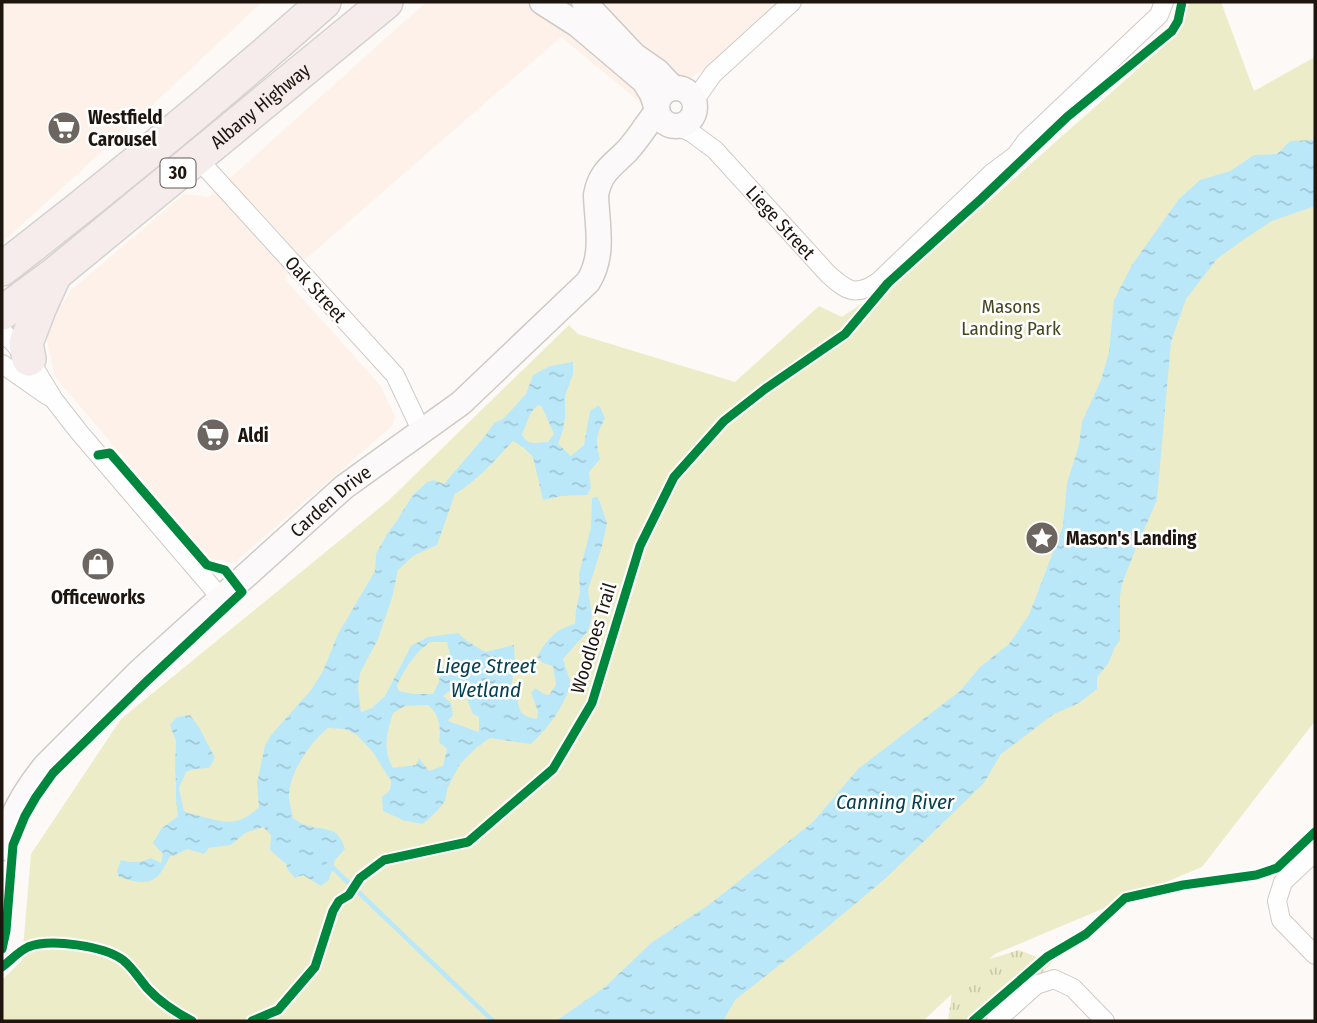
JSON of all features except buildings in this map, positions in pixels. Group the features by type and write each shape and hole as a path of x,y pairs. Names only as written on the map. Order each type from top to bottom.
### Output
{"highway":[{"name":"Albany Highway","path":"2,313 55,274 386,2"},
{"name":"Albany Highway","path":"2,270 183,124 318,6"},
{"path":"15,362 26,344 55,274"}],"street":[{"name":"Liege Street","path":"542,2 579,25 644,81 652,94 700,125 715,150 828,274 849,290 857,291 867,289 878,282 992,173 1016,155 1026,141 1159,15 1164,2"},
{"name":"Liege Street","path":"583,2 634,55 657,71 674,108"},
{"path":"674,108 792,2"},
{"name":"Carden Drive","path":"2,848 8,806 139,673 344,487 461,403 588,282 599,260 598,185 607,169 674,108"},
{"name":"Oak Street","path":"197,158 395,375 421,430"},
{"path":"2,331 15,362 54,400 107,467 220,598"},
{"path":"15,362 54,400"},
{"path":"1315,852 1283,883 1277,901 1281,920 1315,955"},
{"path":"996,1021 1036,985 1054,979 1073,988 1105,1021"}],"shaded area":[{"name":"Westfield Carousel","path":"2,2 262,2 2,243"},
{"path":"426,2 778,2 708,66 648,109 561,37 284,278 381,386 395,417 392,426 234,563 209,558 55,377 45,332 71,290 184,194 209,197"}],"green space":[{"name":"Masons Landing Park","path":"1179,2 1221,2 1254,91 1315,57 1315,721 1202,867 995,954 923,1021 2,1021 2,980 22,960 31,854 121,719 388,501 569,325 578,334 735,382 819,306 842,317 910,271 1176,35"},
{"path":"1019,950 1052,963 992,1021 948,1021 955,970"}],"water":[{"name":"Canning River","path":"1315,140 1315,206 1272,221 1243,240 1217,259 1186,299 1171,342 1157,500 1122,584 1120,640 1108,664 1097,677 1097,689 1079,703 1054,714 1001,754 984,783 886,878 735,1000 723,1021 556,1021 605,987 651,943 710,904 813,822 858,769 960,691 980,667 1009,644 1029,615 1063,526 1067,483 1079,445 1082,422 1101,380 1109,352 1114,300 1132,265 1179,199 1200,180 1230,171 1254,155 1277,154 1290,141"},
{"name":"Liege Street Wetland","path":"573,362 573,374 565,396 563,430 558,444 571,456 584,445 590,411 599,405 605,418 597,438 600,459 589,472 591,488 587,495 543,500 533,457 513,441 479,476 455,494 437,545 413,556 398,570 392,598 378,639 360,673 358,688 361,712 372,708 385,696 411,646 428,637 458,633 485,652 514,645 515,664 511,689 521,712 537,719 538,711 531,693 535,688 549,695 556,685 553,666 543,663 537,657 552,636 575,624 580,592 579,574 591,527 592,498 598,497 607,523 588,590 592,616 588,631 563,659 571,684 560,709 544,730 531,744 490,738 476,748 460,764 448,787 445,801 423,824 405,821 383,811 382,797 390,790 391,781 372,751 357,735 345,729 328,728 302,758 293,777 289,796 293,818 303,824 333,832 338,835 345,849 335,860 329,880 321,886 303,875 295,878 286,864 270,850 271,835 263,827 245,833 231,845 209,848 204,854 187,849 170,856 161,873 150,881 137,882 119,877 117,871 121,860 136,862 151,858 161,863 163,854 153,843 161,829 178,816 176,741 170,725 177,717 190,715 215,758 209,768 186,772 179,788 184,811 231,822 245,818 259,807 257,783 265,745 311,690 323,671 338,634 375,571 376,554 412,496 427,482 434,480 444,484 494,423 504,418 526,394 533,375 550,366","holes":["538,405 542,407 554,434 548,442 530,442 522,434","430,642 447,642 450,655 433,694 399,691 397,685 404,672","461,690 473,714 479,717 479,732 448,721 453,715 451,703 443,696 448,692","428,705 435,713 440,727 439,742 447,749 443,766 429,771 419,758 416,765 393,768 388,754 387,734 393,713 405,706"]}],"waterway":[{"path":"329,864 493,1021"}],"cycle path":[{"name":"Woodloes Trail","path":"252,1021 278,1010 315,967 333,911 339,901 349,895 360,878 384,860 468,842 553,769 592,703 640,546 674,477 724,421 845,334 888,283 1067,117 1172,31 1178,21 1182,2"},
{"path":"2,949 13,845 36,797 53,773 242,592 225,570 207,565 110,453 98,455"},
{"path":"973,1021 1047,957 1086,934 1125,898 1183,885 1256,875 1277,868 1315,832"},
{"path":"2,967 28,947 38,944 63,943 90,947 123,960 158,998 192,1021"}],"place":[{"name":"Westfield Carousel","path":"64,128"},
{"name":"Aldi","path":"213,435"},
{"name":"Mason's Landing","path":"1042,538"},
{"name":"Officeworks","path":"98,564"}]}
